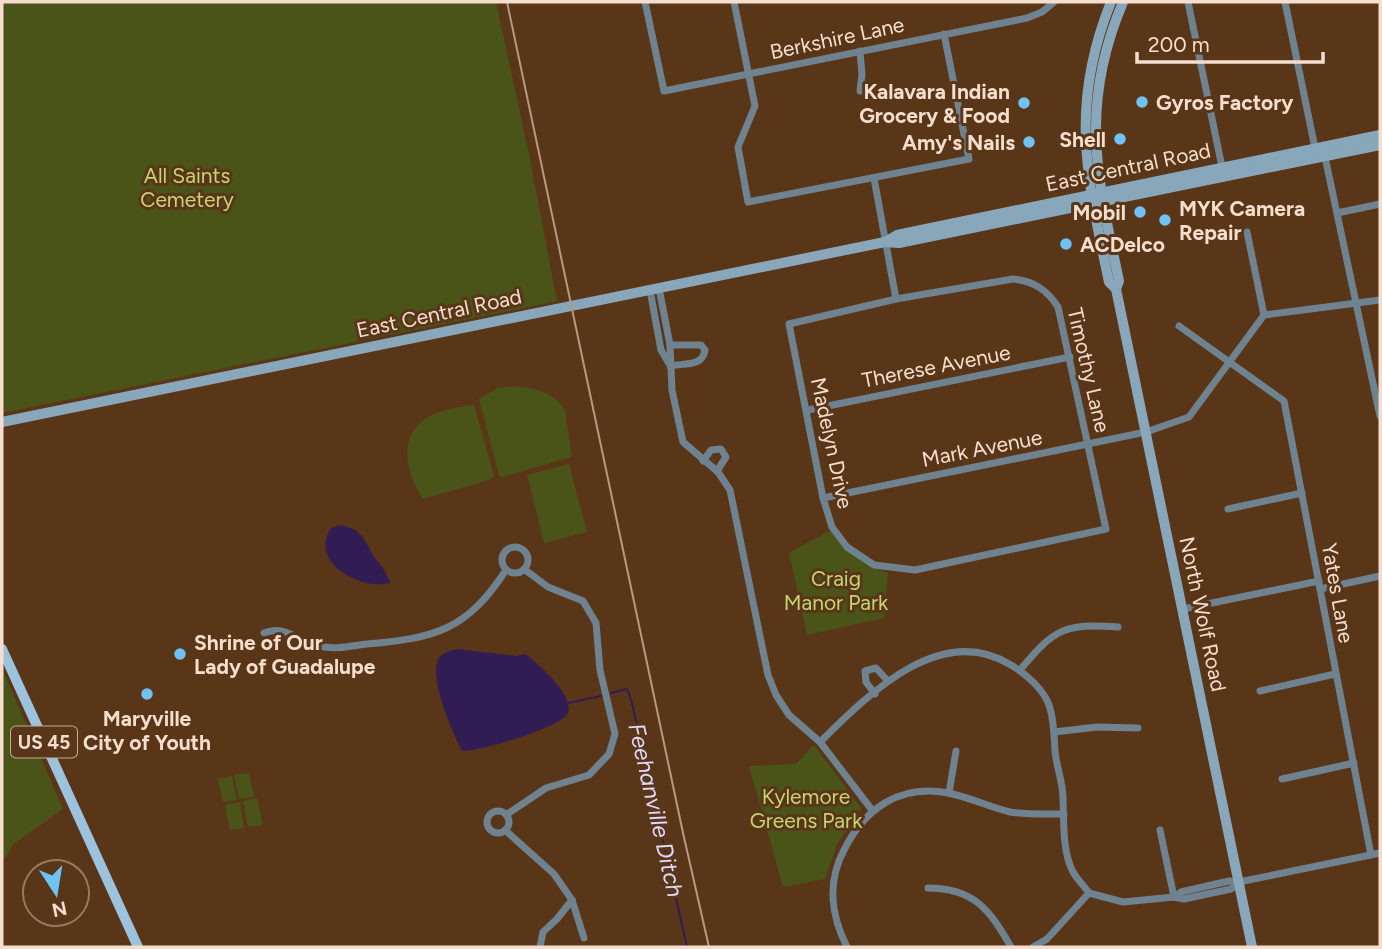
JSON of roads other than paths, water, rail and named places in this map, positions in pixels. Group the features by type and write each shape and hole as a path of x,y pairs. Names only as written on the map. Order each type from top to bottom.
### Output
{"main road":[{"name":"North Wolf Road","path":"1111,2 1096,44 1086,99 1085,145 1119,281 1115,289 1252,947"},
{"name":"North Wolf Road","path":"1097,198 1097,98 1107,47 1123,2"},
{"name":"East Central Road","path":"2,422 885,242 899,243 1222,167 1380,135"},
{"name":"East Central Road","path":"1097,198 1380,145"},
{"name":"US 45","path":"2,649 138,947"}],"street":[{"name":"Berkshire Lane","path":"645,2 664,91 1027,18 1042,12 1054,2"},
{"path":"734,2 755,106 738,147 748,202 969,159 944,34"},
{"path":"1188,2 1222,167"},
{"path":"1285,2 1315,148"},
{"path":"860,51 860,91"},
{"path":"1325,157 1380,416"},
{"path":"874,177 896,299"},
{"path":"1337,213 1380,204"},
{"path":"1247,232 1264,315 1380,300"},
{"name":"Timothy Lane","path":"789,324 896,299 1013,279 1024,280 1049,294 1058,307 1107,529"},
{"path":"655,289 670,345 672,390 683,442 717,471 730,490 768,675 776,695 789,715 820,742 872,810"},
{"path":"655,289 662,350 670,366"},
{"name":"Mark Avenue","path":"824,498 1146,432 1189,417 1264,315"},
{"name":"Madelyn Drive","path":"789,324 832,527 847,547 874,565 915,570 1107,529"},
{"name":"Yates Lane","path":"1179,326 1284,401 1371,855"},
{"path":"670,345 701,345 705,350 700,362 670,366"},
{"name":"Therese Avenue","path":"808,410 1070,357"},
{"path":"703,461 711,450 721,449 726,457 717,471"},
{"path":"1228,509 1302,493"},
{"path":"514,547 525,553 527,561 524,569 517,572 506,570 502,558 506,551 514,547"},
{"path":"506,815 546,788 589,775 609,754 615,734 600,670 596,623 583,601 548,587 524,569"},
{"path":"264,633 280,630 308,643 333,649 391,642 434,633 456,625 471,613 506,570"},
{"path":"1183,609 1380,576"},
{"path":"1020,670 1050,636 1072,628 1094,625 1118,627"},
{"path":"820,742 888,681 910,666 928,659 972,650 986,652 1020,670 1040,690 1049,705 1063,794 1067,853 1072,871 1089,893 1123,902 1174,897 1181,892 1229,881 1239,883 1380,853"},
{"path":"875,694 866,682 865,671 876,668 888,681"},
{"path":"1260,691 1335,674"},
{"path":"1054,732 1097,727 1138,728"},
{"path":"949,793 956,751"},
{"path":"1282,779 1354,763"},
{"path":"847,947 840,934 832,902 833,876 853,833 872,810 886,801 925,791 949,793 1014,813 1064,814"},
{"path":"495,812 506,815 509,822 505,830 500,833 489,828 488,822 495,812"},
{"path":"505,830 554,874 572,900 584,938"},
{"path":"1160,830 1174,897"},
{"path":"928,888 956,890 977,901 1000,928 1011,947"},
{"path":"1033,947 1047,939 1089,893"},
{"path":"541,947 543,932 572,900"}],"waterway":[{"name":"Feehanville Ditch","path":"611,693 627,689 631,699 687,947"},
{"name":"Feehanville Ditch","path":"568,703 601,696"}],"railway":[{"path":"507,2 709,947"}],"place":[{"name":"Gyros Factory","path":"1142,102"},
{"name":"Kalavara Indian Grocery & Food","path":"1024,103"},
{"name":"Shell","path":"1120,139"},
{"name":"Amy's Nails","path":"1029,142"},
{"name":"Mobil","path":"1140,212"},
{"name":"MYK Camera Repair","path":"1165,220"},
{"name":"ACDelco","path":"1066,244"},
{"name":"Shrine of Our Lady of Guadalupe","path":"180,654"},
{"name":"Maryville City of Youth","path":"147,694"}],"park label":[{"name":"All Saints Cemetery","path":"187,187"},
{"name":"Craig Manor Park","path":"836,590"},
{"name":"Kylemore Greens Park","path":"806,808"}]}
